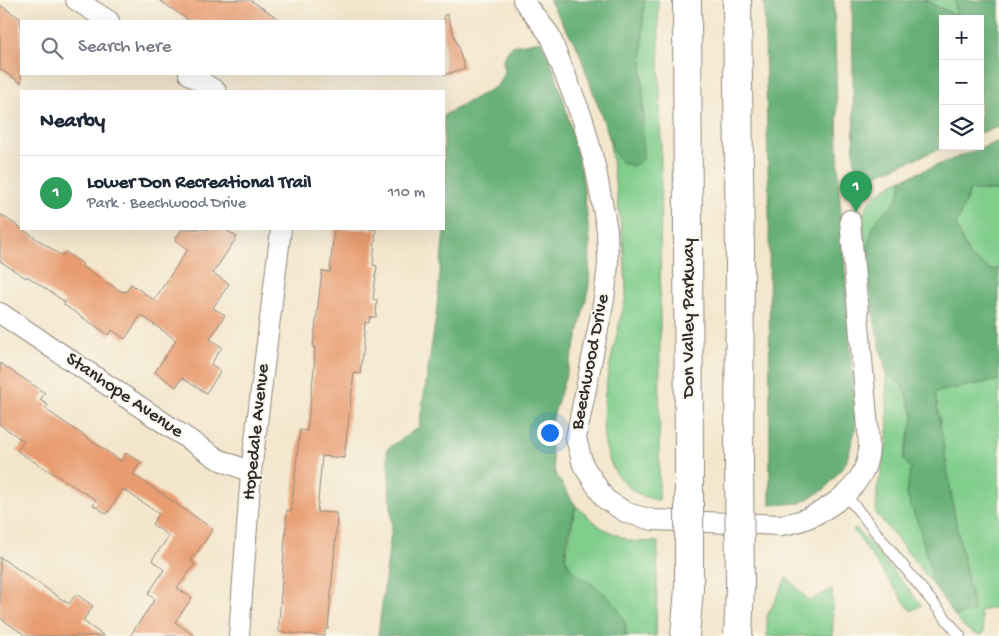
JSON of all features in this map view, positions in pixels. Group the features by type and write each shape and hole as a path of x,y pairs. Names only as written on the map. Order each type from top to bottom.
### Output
{"highway":[{"name":"Don Valley Parkway","path":"685,636 689,589 687,0"},
{"path":"737,0 740,251 740,587 738,636"}],"street":[{"path":"76,0 107,20"},
{"name":"Beechwood Drive","path":"523,0 549,34 583,120 596,170 606,230 608,266 604,299 576,438 583,465 605,499 627,513 653,520 780,525 794,523 818,514 845,494 863,470 868,456 868,428 850,220"},
{"path":"191,75 214,90"},
{"name":"Hopedale Avenue","path":"239,636 251,472 282,230"},
{"name":"Stanhope Avenue","path":"0,313 218,459 251,472"}],"lane":[{"path":"845,494 960,636"}],"green space":[{"path":"549,0 644,0 642,63 643,159 633,166 622,163 615,154 578,49"},
{"path":"644,0 658,0 661,141 659,500 640,494 623,482 612,466 606,448 603,427 606,384 626,291 622,233 609,136 615,154 644,119 642,63"},
{"path":"764,0 834,0 839,187 856,428 846,463 825,489 800,503 770,505 769,207"},
{"path":"852,0 924,0 954,15 939,15 939,149 873,176 863,176 854,163"},
{"path":"924,0 955,0 957,15"},
{"path":"955,0 999,0 999,127 984,132 984,15 956,15"},
{"path":"541,41 554,69 582,175 590,240 589,286 576,343 548,433 555,473 576,506 565,555 568,564 575,572 607,596 616,606 623,619 626,636 582,636 581,633 572,636 378,636 392,524 387,449 419,427 436,317 445,230 445,114 497,86 504,73 503,58 512,46"},
{"path":"999,141 999,191 970,190 956,225 969,256 991,270 999,269 999,380 935,392 955,518 974,611 955,616 929,579 932,576 919,526 906,493 911,468 903,459 914,416 902,384 886,373 874,319 868,278 869,241 878,219 898,197 902,179 976,150 984,150 984,147"},
{"path":"902,179 900,196 874,226 867,261 863,220 865,211 869,202 876,195"},
{"path":"970,190 999,191 999,269 991,270 969,256 956,225"},
{"path":"886,373 902,384 914,416 903,459 911,468 906,493 919,526 932,576 929,579 876,513 877,487 881,476 888,432"},
{"path":"999,380 999,607 980,611 984,632 982,635 967,629 955,616 974,611 955,518 935,392"},
{"path":"576,506 602,528 630,541 658,542 656,636 626,636 626,624 597,587 573,573 565,557"},
{"path":"856,528 922,605 911,611 853,530"},
{"path":"787,577 809,601 832,589 833,636 767,636 767,616"}],"building":[{"path":"159,0 250,0 280,20 189,20"},
{"path":"0,5 21,19 21,83 0,69"},
{"path":"447,14 465,68 445,75 445,20 444,15"},
{"path":"0,214 20,228 20,230 24,230 62,256 65,252 83,264 81,266 122,292 126,292 131,284 154,300 188,249 175,240 181,230 226,230 237,237 213,273 229,284 213,308 225,315 210,339 222,347 211,364 221,371 206,393 182,378 176,387 155,372 176,340 141,315 125,339 112,330 109,335 64,305 65,302 27,276 26,278 0,261"},
{"path":"334,230 376,230 373,265 377,266 373,299 377,300 376,317 370,317 369,323 365,322 360,374 354,373 344,458 322,456 317,512 336,513 337,522 328,629 325,629 325,636 279,632 279,622 287,510 291,511 300,430 307,431 314,369 315,348 313,348 322,271 330,272"},
{"path":"0,363 45,393 40,400 48,405 45,409 121,461 126,453 141,462 133,474 213,529 191,561 195,564 177,588 192,598 175,622 195,636 130,636 155,599 148,594 164,570 152,560 169,536 152,524 159,514 123,489 107,514 93,505 96,500 17,451 24,441 0,425"},
{"path":"0,557 69,604 76,594 93,606 83,621 104,636 26,636 0,618"}],"place":[{"name":"Lower Don Recreational Trail","path":"856,212"}]}
